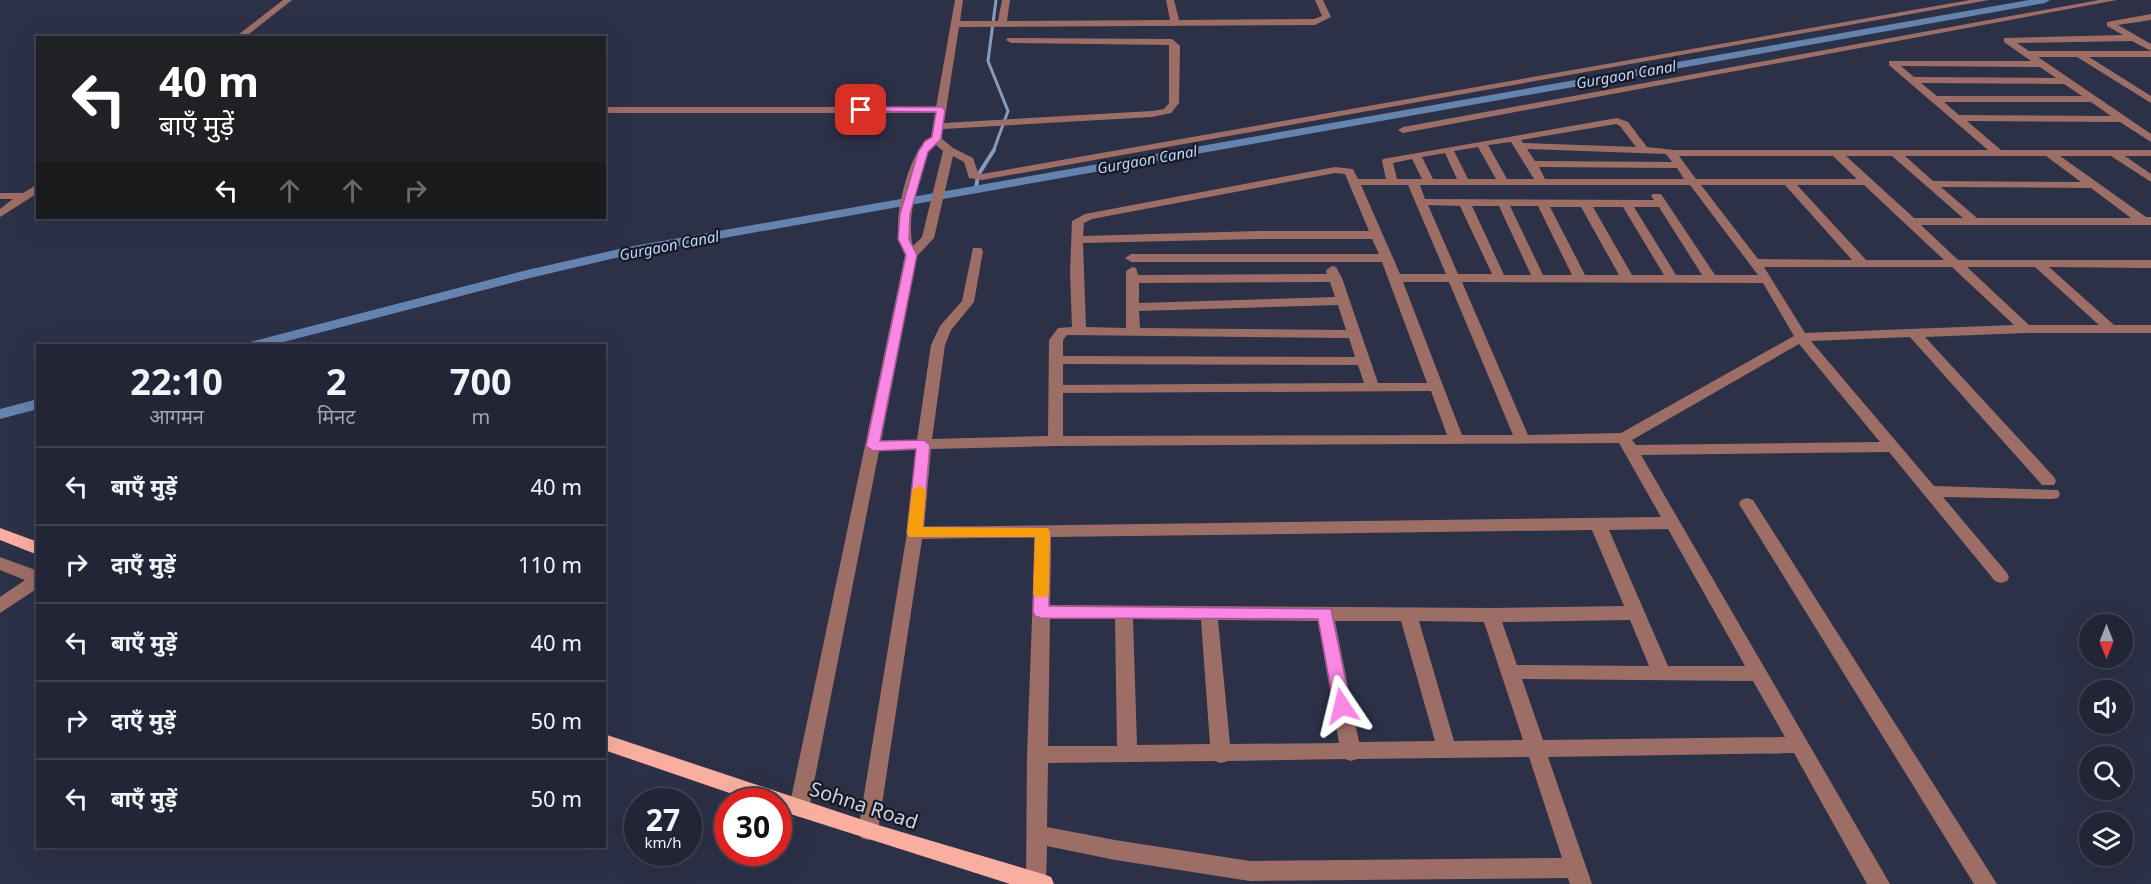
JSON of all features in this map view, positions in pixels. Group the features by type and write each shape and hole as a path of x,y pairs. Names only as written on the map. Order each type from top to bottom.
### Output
{"main road":[{"path":"0,534 36,548"},
{"name":"Sohna Road","path":"606,743 868,831 1039,883"}],"street":[{"path":"241,36 288,0"},
{"path":"911,255 903,239 905,214 911,188 926,146 936,139 940,126 959,0"},
{"path":"994,23 1006,0"},
{"path":"1170,0 1174,22"},
{"path":"954,24 1321,21 1327,17 1319,0"},
{"path":"936,139 949,150 969,160 971,174 977,177 1985,0"},
{"path":"1403,130 2113,0"},
{"path":"2151,24 2146,18 2109,24 2151,48"},
{"path":"2134,38 2007,40 2151,139"},
{"path":"2053,39 2151,100"},
{"path":"940,126 1167,111 1174,103 1175,46 1165,41 1011,40"},
{"path":"2025,54 2146,54 2151,60"},
{"path":"1998,153 1892,63 2040,64"},
{"path":"1910,80 2065,81"},
{"path":"1933,99 2092,99"},
{"path":"606,110 941,110"},
{"path":"1957,118 2121,119"},
{"path":"1393,183 1387,161 1482,144 1517,142 1568,147 1598,136 1612,121 1622,122 1643,149"},
{"path":"1555,130 1568,147"},
{"path":"1517,142 1555,130 1598,136 1643,149 1665,150 1671,153 1756,263 1801,337 2001,577"},
{"path":"1517,142 1541,181"},
{"path":"1482,144 1503,181"},
{"path":"1448,149 1464,182"},
{"path":"799,808 911,255 928,238 949,150"},
{"path":"1671,153 2151,153"},
{"path":"1836,153 2026,329"},
{"path":"2049,153 2147,221"},
{"path":"2113,153 2151,179"},
{"path":"1896,154 1974,222"},
{"path":"1416,156 1431,183"},
{"path":"1532,164 1680,165"},
{"path":"1079,330 1076,240 1078,221 1089,216 1335,170 1349,171 1395,278 1456,440"},
{"path":"1355,182 1867,182"},
{"path":"1647,182 1711,279"},
{"path":"1788,182 1863,264"},
{"path":"1413,183 1523,440"},
{"path":"1932,184 2093,185"},
{"path":"0,214 36,188"},
{"path":"0,196 25,196"},
{"path":"1423,202 1662,204"},
{"path":"1464,202 1498,277"},
{"path":"1503,202 1538,277"},
{"path":"1542,203 1580,278"},
{"path":"1585,203 1627,278"},
{"path":"1626,203 1672,278"},
{"path":"1910,222 2147,221"},
{"path":"1076,240 1377,235"},
{"path":"1129,238 1133,279 1133,331"},
{"path":"868,831 915,533 938,345 945,329 968,302 977,251"},
{"path":"1131,258 1328,260 1386,258"},
{"path":"1328,260 1344,301 1361,361 1372,386"},
{"path":"1756,263 2151,264"},
{"path":"2038,264 2111,329"},
{"path":"1133,279 1336,278"},
{"path":"1395,278 1767,279"},
{"path":"1134,307 1344,301"},
{"path":"1627,444 1801,337 2026,329 2151,329"},
{"path":"1055,441 1057,336 1064,331 1353,334"},
{"path":"1914,333 2050,487 1929,491"},
{"path":"1057,360 1361,361"},
{"path":"1057,389 1435,387"},
{"path":"873,446 1055,441 1523,440 1627,444 1894,447"},
{"path":"1627,444 1879,884"},
{"path":"1748,504 1986,884"},
{"path":"915,533 1672,523"},
{"path":"1598,524 1662,674"},
{"path":"1039,883 1036,834 1043,532"},
{"path":"0,563 36,578"},
{"path":"0,606 36,580"},
{"path":"1041,612 1491,615 1636,613"},
{"path":"1124,612 1127,755"},
{"path":"1209,612 1221,755"},
{"path":"1325,613 1351,753"},
{"path":"1408,614 1447,751"},
{"path":"1036,834 1115,850 1250,871 1578,876 1491,615"},
{"path":"1510,672 1759,674"},
{"path":"1037,755 1221,755 1799,745"}],"waterway":[{"path":"993,151 1008,111 988,61 996,0"},
{"name":"Gurgaon Canal","path":"259,344 528,274 628,251 2045,0"},
{"path":"976,188 978,175 993,151"},
{"name":"Gurgaon Canal","path":"0,414 36,405"}],"slow traffic":[{"path":"919,490 915,533 1043,532 1041,593"}],"route":[{"path":"861,110 941,110 936,139 928,143 923,152 905,214 903,239 911,255 873,446 924,445 915,533 1043,532 1041,612 1325,613 1342,706"}]}
